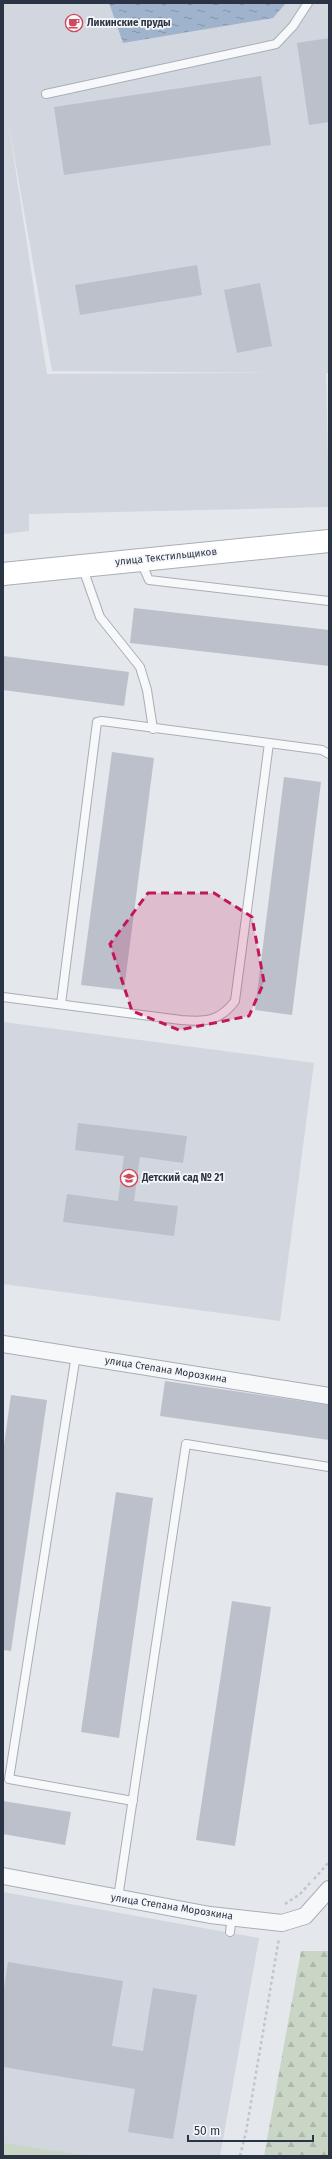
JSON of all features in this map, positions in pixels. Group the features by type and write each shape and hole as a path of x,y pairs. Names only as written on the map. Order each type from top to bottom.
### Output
{"street":[{"name":"улица Текстильщиков","path":"3,574 329,541"},
{"name":"улица Степана Морозкина","path":"3,1344 329,1396"},
{"name":"улица Степана Морозкина","path":"3,1876 210,1915 231,1925 282,1924 305,1916 329,1889"}],"lane":[{"path":"46,94 276,44 293,26 308,3"},
{"path":"140,560 149,580 329,601"},
{"path":"82,566 100,617 140,667 147,690 153,729"},
{"path":"61,1004 95,727 97,722 102,721 153,729 322,750 329,754"},
{"path":"3,996 201,1021 215,1018 227,1012 235,1001 269,743"},
{"path":"76,1355 6,1778 133,1802"},
{"path":"118,1898 186,1444 329,1467"}],"path":[{"path":"240,2156 246,2132 285,1904 300,1894 329,1862"}],"highlighted area":[{"path":"148,893 214,893 252,917 264,982 249,1016 179,1030 132,1011 110,944"}],"shaded area":[{"path":"3,3 329,3 329,373 326,373 329,507 29,514 29,531 3,534","holes":["8,120 52,371 283,373 47,374"]},
{"path":"3,1022 314,1063 280,1321 3,1284"},
{"path":"3,1892 259,1938 220,2156 3,2156"}],"green space":[{"path":"301,1951 329,1951 329,2156 264,2156"},
{"path":"3,2143 92,2156 3,2156"}],"water":[{"path":"109,3 286,3 273,18 123,43"}],"building":[{"path":"329,38 329,122 309,125 297,43"},
{"path":"261,76 271,145 64,175 54,107"},
{"path":"197,265 202,295 80,315 75,285"},
{"path":"260,283 272,346 237,353 224,290"},
{"path":"134,608 329,630 329,666 130,643"},
{"path":"3,656 129,672 124,706 3,690"},
{"path":"112,752 154,758 124,990 81,985"},
{"path":"284,777 321,782 292,1015 255,1010"},
{"name":"Детский сад № 21","path":"78,1123 187,1136 183,1163 140,1157 134,1201 178,1206 174,1236 63,1222 67,1194 118,1201 124,1156 75,1150"},
{"path":"165,1381 329,1405 329,1440 160,1416"},
{"path":"11,1395 47,1400 11,1651 3,1650 3,1452"},
{"path":"116,1492 153,1498 119,1738 81,1732"},
{"path":"232,1601 271,1607 235,1846 196,1840"},
{"path":"3,1801 71,1812 65,1845 3,1834"},
{"path":"8,1962 123,1981 112,2046 143,2051 153,1988 197,1995 173,2139 128,2132 135,2089 3,2067 3,1995"}],"place":[{"name":"Ликинские пруды","path":"74,23"},
{"name":"Детский сад № 21","path":"129,1178"}]}
